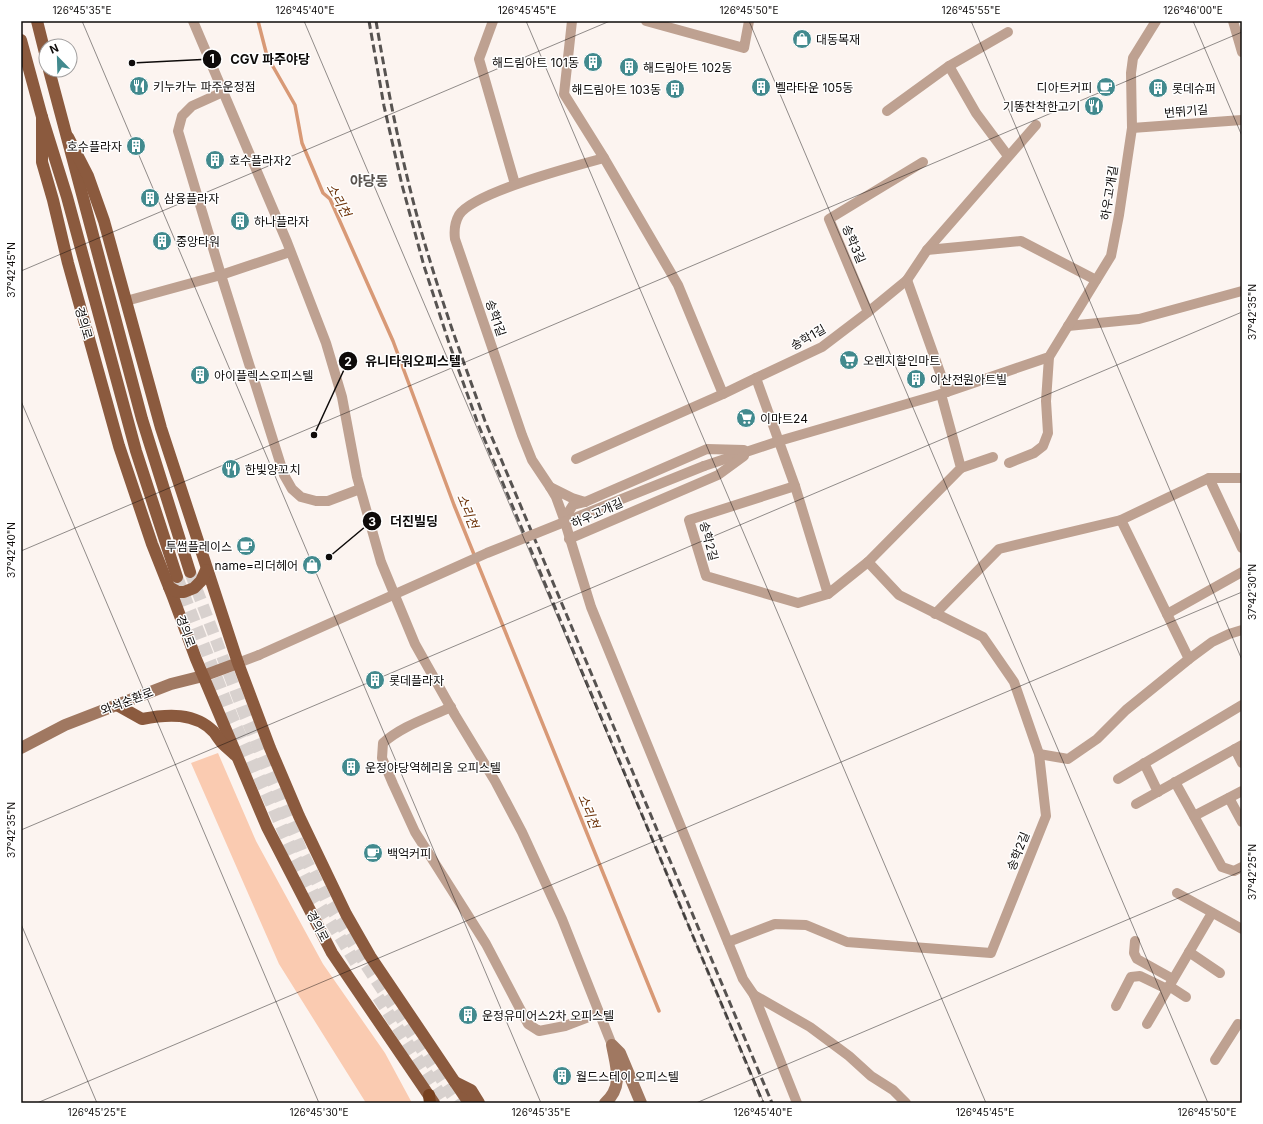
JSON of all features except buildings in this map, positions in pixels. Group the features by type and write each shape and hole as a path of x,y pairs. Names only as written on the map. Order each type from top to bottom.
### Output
{"main road":[{"path":"37,21 41,38"},
{"name":"경의로","path":"21,40 42,117 67,197 136,451 177,577"},
{"path":"51,78 142,419 190,572"},
{"name":"경의로","path":"42,117 42,162 118,446 152,544 203,676 267,827 332,953 431,1100"},
{"path":"68,138 88,176 104,220 160,428 206,570 220,606 238,663 270,748 296,809 346,914 370,956 469,1103"},
{"path":"169,587 178,592 184,592 194,588 201,581 206,570"},
{"path":"117,705 142,719 160,715 185,716 200,721 214,732 223,744 237,756"},
{"path":"455,1082 471,1090 479,1103"}],"street":[{"path":"194,21 290,252 326,343 342,397 356,477 380,562 415,644 450,707 495,781 522,832 562,920 612,1045 618,1078 616,1089 605,1103"},
{"path":"493,21 479,59 515,184"},
{"path":"572,21 564,94 604,158 678,285 723,394"},
{"path":"646,21 744,48 749,21"},
{"name":"하우고개길","path":"1009,463 1034,453 1043,446 1048,434 1046,402 1049,357 1111,256 1119,215 1132,128 1131,73 1133,58 1156,21"},
{"path":"1233,21 1240,38 1242,52"},
{"path":"887,111 949,66 1008,32"},
{"path":"949,66 976,113 1008,156"},
{"path":"223,92 192,106 182,116 178,131 284,474 292,489 301,497 316,501 328,501 360,489"},
{"name":"번뛰기길","path":"1132,128 1242,120"},
{"path":"868,312 907,280 927,250 1036,125"},
{"name":"송학1길","path":"564,519 556,497 532,460 522,435 457,246 454,231 460,214 467,207 515,184 604,158"},
{"name":"송학3길","path":"868,312 829,219 923,162"},
{"path":"927,250 1021,241 1096,280"},
{"path":"126,301 222,275 290,252"},
{"path":"907,280 944,393 961,468 993,457"},
{"path":"1068,326 1139,319 1242,291"},
{"name":"송학1길","path":"576,458 723,394 822,347 868,312"},
{"name":"하우고개길","path":"238,663 487,553 704,466 779,441 944,393 1049,357"},
{"path":"756,378 795,486 828,594"},
{"name":"하우고개길","path":"707,449 752,450 718,475 569,539 564,519 573,505 585,502 707,449"},
{"name":"송학2길","path":"795,486 689,520 706,576 798,603 828,594 868,562 961,468"},
{"path":"1209,478 1242,548"},
{"path":"935,614 999,549 1121,520 1209,478 1242,478"},
{"path":"550,487 572,498 585,502"},
{"path":"1121,520 1189,659"},
{"path":"569,539 591,607 743,979 754,995 797,1103"},
{"name":"송학2길","path":"728,942 775,924 806,925 847,942 991,953 1046,816 1039,754 1014,682 983,637 899,595 868,562"},
{"path":"1167,614 1242,572"},
{"path":"1039,754 1068,759 1097,739 1126,710 1189,659 1212,642 1242,630"},
{"name":"와석순환로","path":"21,748 65,725 171,684 203,676 238,663"},
{"path":"1118,779 1242,705"},
{"path":"450,707 402,730 391,736 383,743 382,758 415,832 486,944 528,1024 539,1031 565,1026 599,1012"},
{"path":"1136,804 1238,747 1242,763"},
{"path":"1144,763 1158,792"},
{"path":"1175,782 1222,867 1234,871 1242,866"},
{"path":"1194,816 1242,791"},
{"path":"1229,798 1242,822"},
{"path":"1177,894 1242,929"},
{"path":"1147,1024 1212,913"},
{"path":"1135,940 1134,953 1138,959 1186,997"},
{"path":"1189,952 1220,973"},
{"path":"1116,1006 1131,978 1140,976 1170,985"},
{"path":"754,995 810,1027 849,1056 871,1076 893,1090 906,1103"},
{"path":"1214,1060 1241,1023"},
{"path":"612,1045 620,1053 641,1103"}],"shaded area":[{"path":"218,753 256,841 323,964 385,1053 412,1103 366,1103 279,964 191,763"}],"waterway":[{"name":"소리천","path":"258,21 267,56 295,105 302,143 323,193 330,199 393,341 454,505 659,1011"}],"tunnel":[{"path":"190,572 244,713 302,852 326,900 364,962 457,1103"},
{"path":"177,577 233,719 294,855 316,898 357,965"},
{"path":"378,997 446,1103"}],"railway":[{"path":"369,21 384,106 402,185 424,266 449,343 478,424 763,1103"},
{"path":"376,21 399,143 422,234 450,323 485,421 772,1103"}],"place":[{"name":"대동목재","path":"802,39"},
{"name":"해드림아트 101동","path":"593,62"},
{"name":"CGV 파주야당","path":"132,63"},
{"name":"해드림아트 102동","path":"629,67"},
{"name":"키누카누 파주운정점","path":"139,86"},
{"name":"벨라타운 105동","path":"761,87"},
{"name":"디아트커피","path":"1106,87"},
{"name":"롯데슈퍼","path":"1158,88"},
{"name":"해드림아트 103동","path":"675,89"},
{"name":"기똥찬착한고기","path":"1094,106"},
{"name":"호수플라자","path":"136,146"},
{"name":"호수플라자2","path":"215,160"},
{"name":"삼융플라자","path":"150,198"},
{"name":"하나플라자","path":"240,221"},
{"name":"중앙타워","path":"162,241"},
{"name":"오렌지할인마트","path":"849,360"},
{"name":"아이플렉스오피스텔","path":"200,375"},
{"name":"이산전원아트빌","path":"916,379"},
{"name":"이마트24","path":"746,418"},
{"name":"유니타워오피스텔","path":"314,435"},
{"name":"한빛양꼬치","path":"231,469"},
{"name":"투썸플레이스","path":"246,546"},
{"name":"더진빌딩","path":"329,557"},
{"name":"name=리더헤어","path":"312,565"},
{"name":"롯데플라자","path":"375,680"},
{"name":"운정야당역헤리움 오피스텔","path":"351,767"},
{"name":"백억커피","path":"373,853"},
{"name":"운정유미어스2차 오피스텔","path":"468,1015"},
{"name":"월드스테이 오피스텔","path":"562,1076"}],"district":[{"name":"야당동","path":"369,180"}]}
